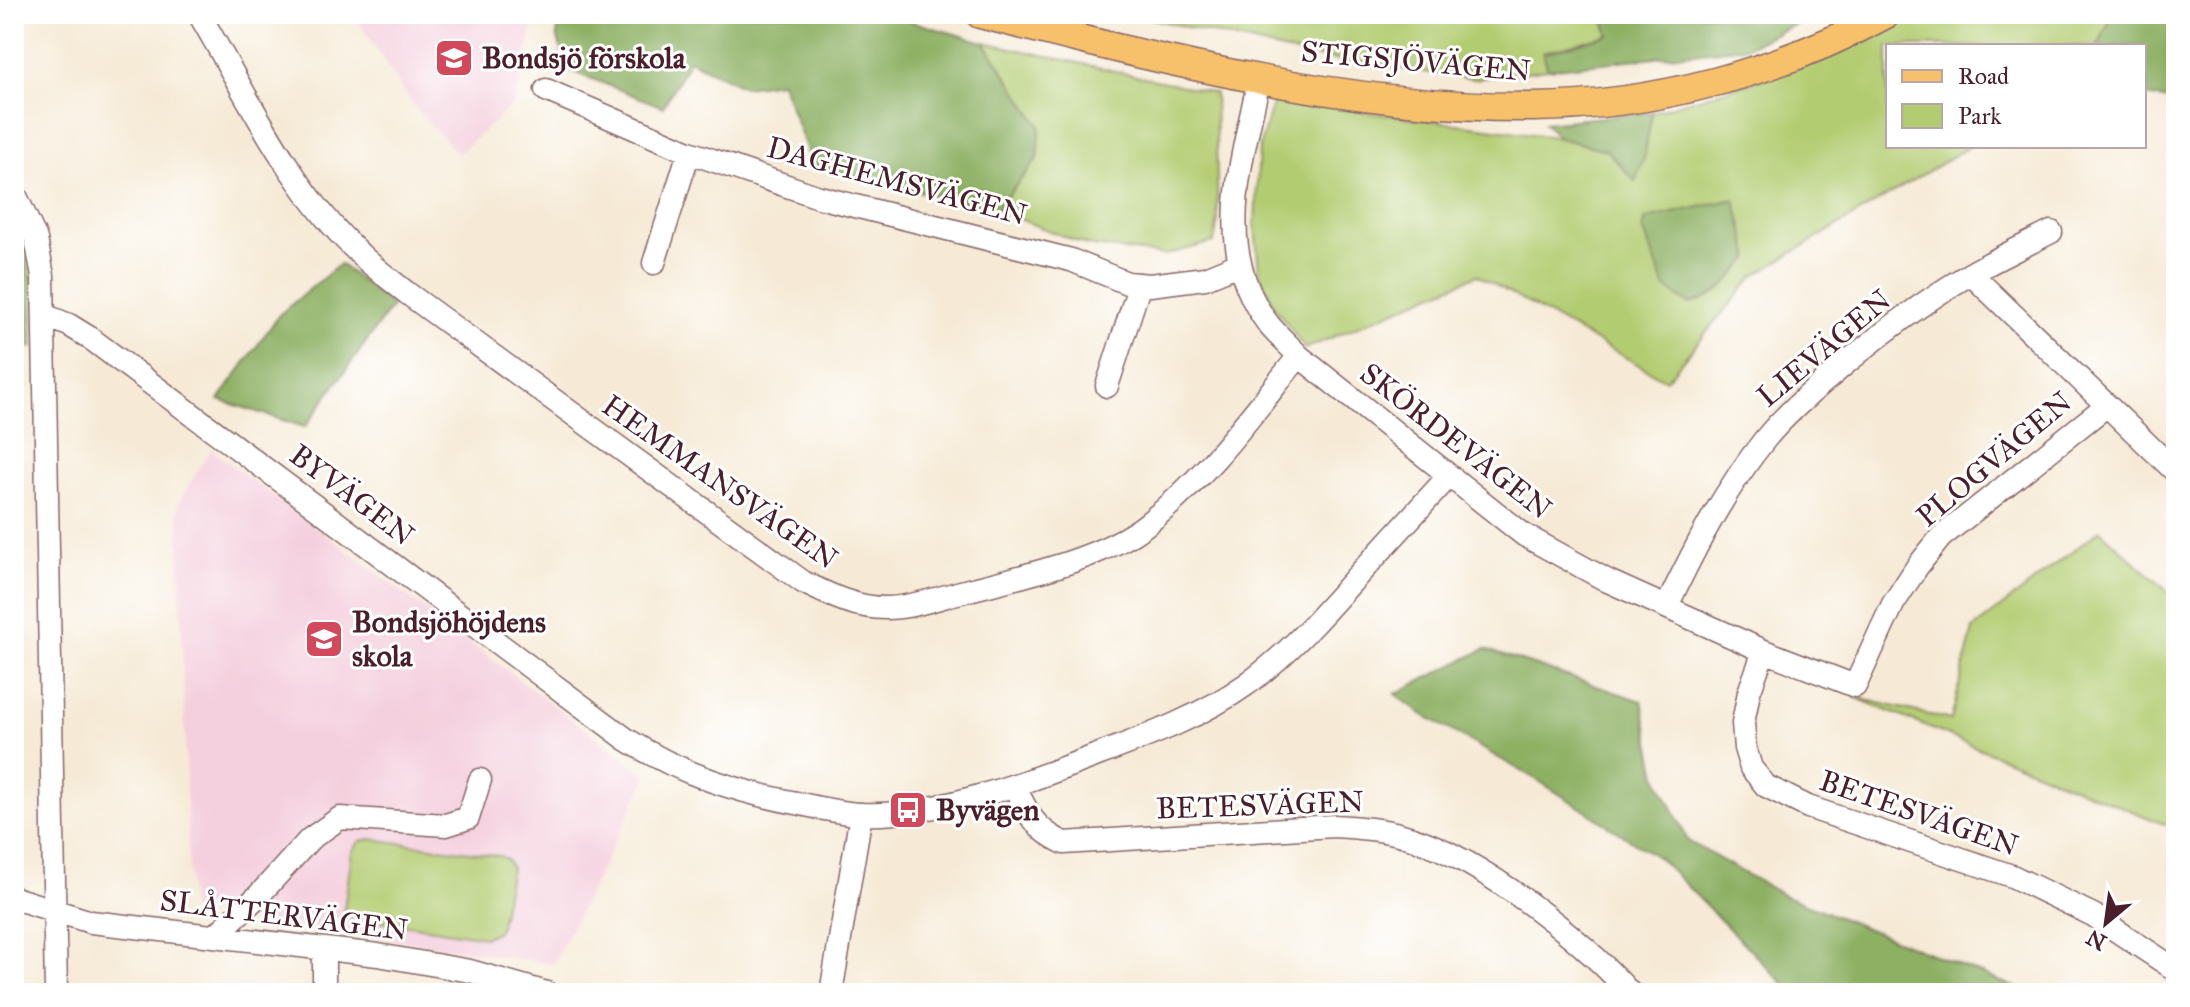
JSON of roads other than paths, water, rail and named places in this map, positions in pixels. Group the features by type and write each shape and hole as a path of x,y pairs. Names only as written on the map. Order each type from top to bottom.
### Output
{"main road":[{"name":"STIGSJÖVÄGEN","path":"980,14 1259,79 1436,103 1535,107 1599,103 1703,85 1812,50 1886,14"}],"street":[{"name":"HEMMANSVÄGEN","path":"199,14 308,194 360,254 420,303 803,582 859,606 891,608 1035,573 1112,545 1146,526 1201,473 1299,356"},
{"name":"SKÖRDEVÄGEN","path":"1259,79 1235,198 1234,233 1239,264 1253,298 1270,325 1299,356 1524,535 1608,581 1764,651 1855,686"},
{"name":"DAGHEMSVÄGEN","path":"546,90 689,152 819,197 1019,245 1071,260 1127,283 1205,278 1239,264"},
{"path":"654,263 689,152"},
{"path":"14,192 40,253 44,315 56,993"},
{"name":"LIEVÄGEN","path":"1667,606 1698,541 1732,484 1767,437 1808,395 1852,357 1919,307 1971,274 2051,232"},
{"path":"1971,274 2176,472"},
{"path":"1107,386 1140,284"},
{"name":"BYVÄGEN","path":"44,315 90,338 654,757 728,787 767,798 861,814 958,801 1014,785 1169,728 1209,708 1279,659 1449,476"},
{"name":"PLOGVÄGEN","path":"1855,686 1893,604 1941,537 2106,406"},
{"name":"BETESVÄGEN","path":"1764,651 1749,692 1743,723 1745,748 1751,768 1766,786 1808,807 2012,876 2093,915 2176,970"},
{"path":"215,936 259,895 310,839 340,818 446,825 468,818 480,780"},
{"name":"BETESVÄGEN","path":"1014,785 1034,823 1047,835 1064,843 1334,826 1373,828 1414,838 1451,853 1563,929 1630,993"},
{"path":"831,993 861,814"},
{"name":"SLÅTTERVÄGEN","path":"14,898 91,922 378,955 470,971 547,993"},
{"path":"324,951 324,993"}],"place":[{"name":"Bondsjö förskola","path":"454,58"},
{"name":"Bondsjöhöjdens skola","path":"324,639"},
{"name":"Byvägen","path":"908,810"}]}
